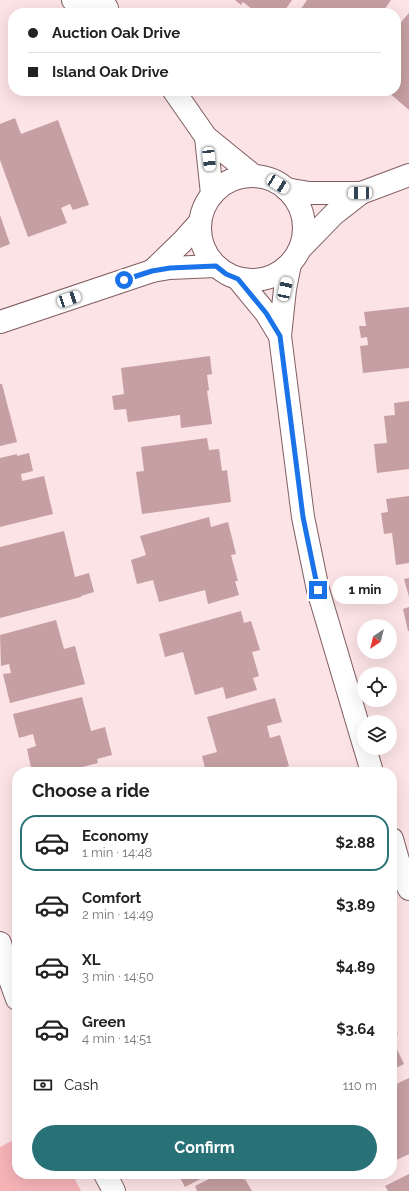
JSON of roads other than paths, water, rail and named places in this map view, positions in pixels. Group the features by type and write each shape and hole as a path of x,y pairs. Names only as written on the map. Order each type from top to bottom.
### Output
{"street":[{"path":"73,0 79,3 107,7"},
{"path":"177,96 206,137 254,176"},
{"path":"206,137 212,194"},
{"path":"360,193 309,193 286,189 271,180 254,176 239,178 224,184 212,194 203,207 199,223 200,239 206,254 216,266 226,274 238,279 253,281 267,279 279,273 334,214 360,193 409,175"},
{"path":"286,189 296,202 303,217 304,233 285,289 280,336 303,517 318,590 357,721"},
{"path":"152,271 199,223"},
{"path":"0,322 152,271 170,268 216,266"},
{"path":"238,279 266,313 280,336"},
{"path":"367,755 371,767"},
{"path":"397,856 402,874 409,889"},
{"path":"0,943 12,985"},
{"path":"108,1179 114,1191"}]}
